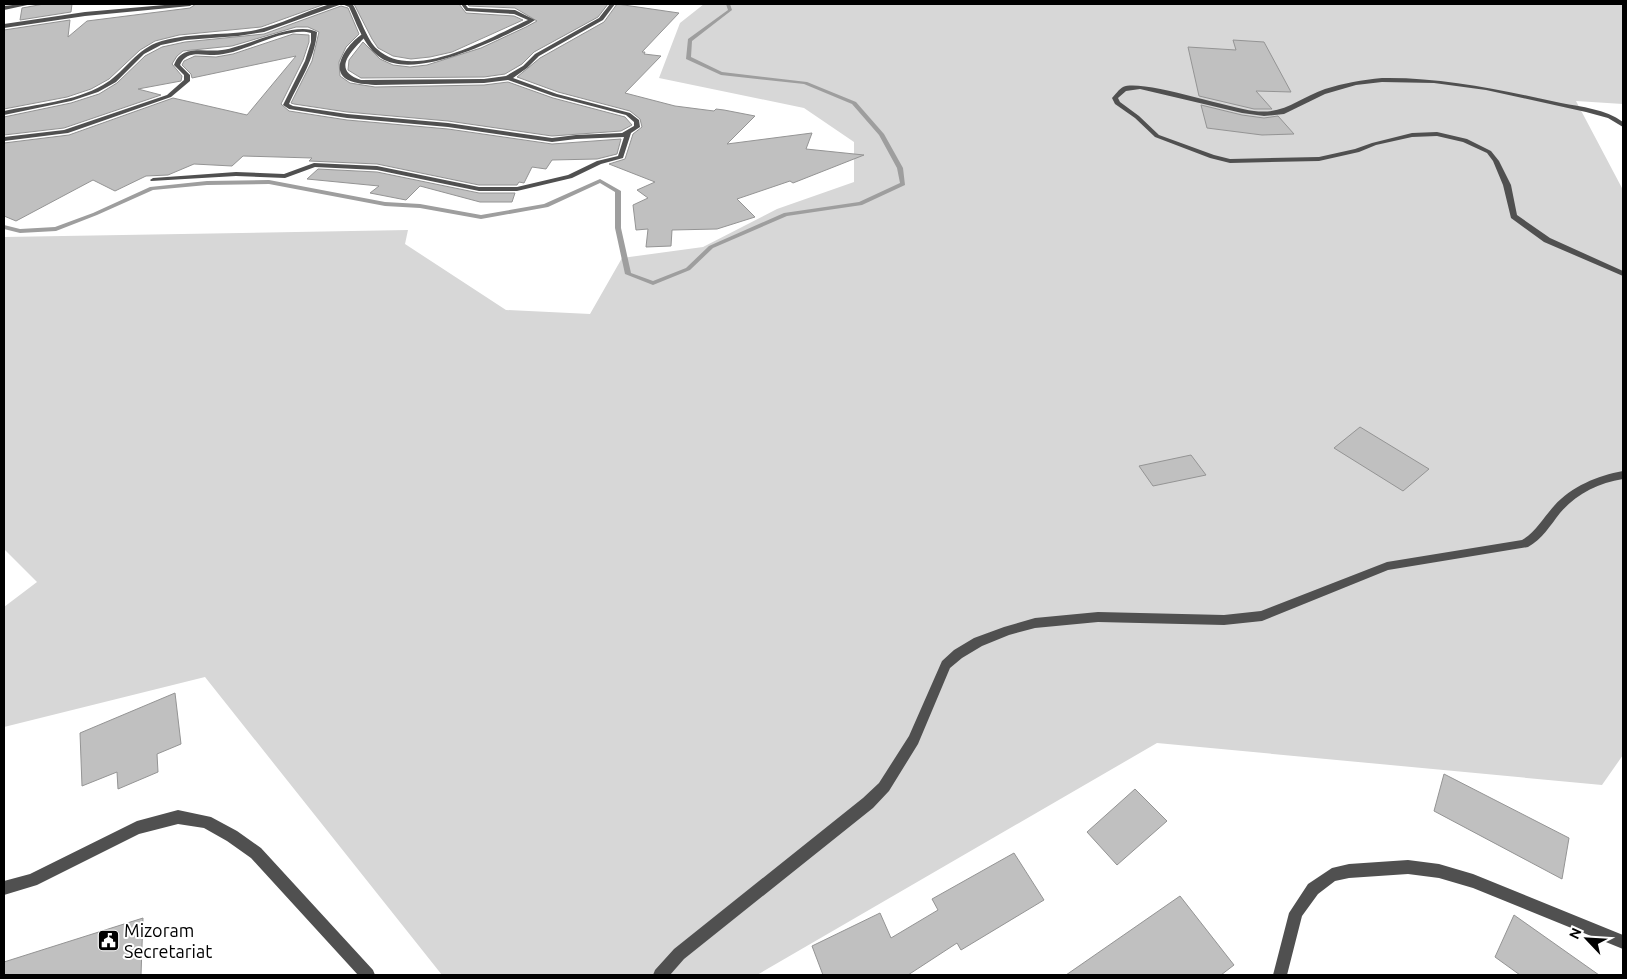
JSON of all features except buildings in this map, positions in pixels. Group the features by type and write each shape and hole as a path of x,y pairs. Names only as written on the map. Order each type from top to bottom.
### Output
{"street":[{"path":"4,8 29,4"},
{"path":"4,26 85,14 190,4"},
{"path":"4,112 66,99 104,88 142,51 176,38 239,34 262,30 294,20 330,4 339,4"},
{"path":"344,4 351,6 372,48 384,58 404,63 414,63 469,50 532,20 515,12 466,9 463,4"},
{"path":"364,35 350,48 344,57 341,67 343,75 349,80 362,84 484,81 508,78 525,67 536,55 601,19 612,4"},
{"path":"4,140 26,135 50,135 66,132 169,96 187,81 187,75 178,65 179,60 188,54 194,52 215,53 236,49 257,44 289,32 308,29 314,32 313,42 304,70 286,104 291,108 347,116 448,125 552,140 628,134 637,127 637,121 628,114 555,95 508,78"},
{"path":"1623,125 1609,117 1560,104 1479,87 1429,81 1377,81 1348,84 1320,94 1284,112 1269,114 1248,112 1140,87 1124,89 1115,98 1117,104 1137,117 1157,136 1196,152 1230,161 1319,159 1357,151 1374,144 1412,134 1437,134 1464,140 1489,152 1496,161 1507,185 1514,216 1547,240 1623,274"},
{"path":"153,180 236,174 286,176 314,165 377,168 479,189 518,189 570,177 599,162 621,157 628,134"},
{"path":"660,975 679,954 868,803 884,787 914,740 946,666 958,654 978,642 1008,630 1036,623 1065,619 1098,617 1224,620 1262,616 1387,566 1524,544 1533,539 1564,501 1577,491 1594,482 1623,476"},
{"path":"4,888 32,880 137,828 178,817 206,822 232,836 256,853 368,975"},
{"path":"1280,975 1296,913 1313,889 1332,875 1349,871 1408,867 1439,871 1473,880 1623,942"}],"shaded area":[{"path":"704,4 1623,4 1623,104 1576,101 1623,190 1623,755 1602,785 1157,743 757,975 442,975 205,677 4,727 4,607 37,582 4,549 4,237 408,230 405,244 506,310 590,314 622,258 703,247 777,209 854,182 854,142 804,108 659,78 680,23"}],"waterway":[{"path":"4,227 20,231 56,229 95,214 152,188 207,183 269,182 385,204 420,206 481,217 546,206 600,181 618,191 618,228 628,274 653,283 688,269 711,247 786,214 860,204 903,184 900,168 881,134 854,103 805,83 721,73 688,58 690,40 730,10 728,4"}],"place":[{"name":"Mizoram Secretariat","path":"108,940"}]}
